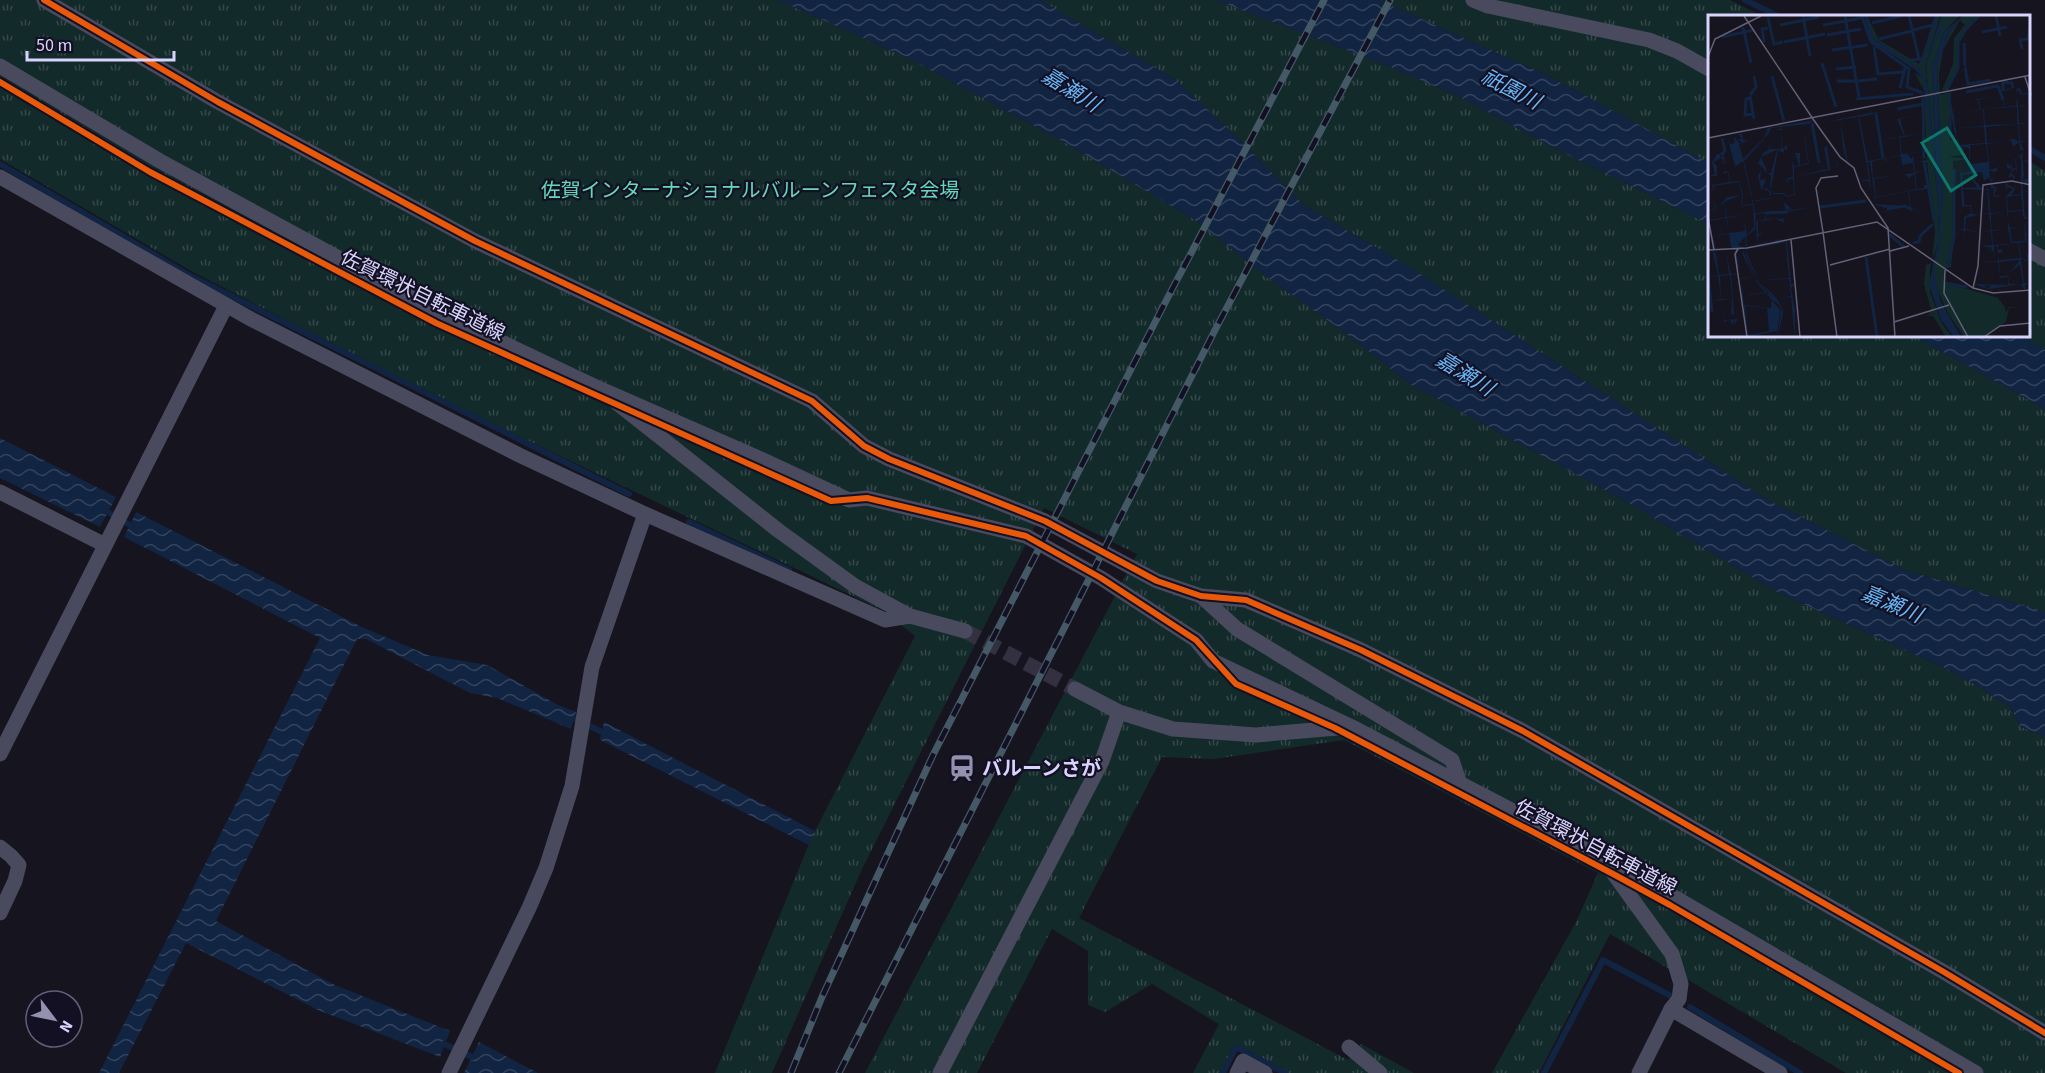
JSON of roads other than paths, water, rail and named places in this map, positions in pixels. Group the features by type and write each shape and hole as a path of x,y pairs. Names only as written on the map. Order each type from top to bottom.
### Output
{"street":[{"path":"44,0 237,113 475,241 812,400 872,451 1045,521 1157,581 1201,596 1246,600 1361,650 1523,731 1944,972 2045,1033"},
{"path":"1473,0 1488,6 1649,40 1677,51 1708,68"},
{"path":"0,66 160,161 429,307 594,386 752,454 849,500 867,498 1026,536 1101,578 1196,640 1213,661 1352,727 1603,858 1976,1073"},
{"path":"0,177 226,306 519,455 645,514 885,620 910,616"},
{"path":"2030,251 2045,259"},
{"path":"0,754 226,306"},
{"path":"594,386 789,538 855,586 910,616 965,632"},
{"path":"0,492 105,545"},
{"path":"452,1066 546,868 572,786 592,667 645,514"},
{"path":"1201,596 1237,629 1452,760 1460,784"},
{"path":"1075,689 1119,712 1173,729 1256,735 1352,727"},
{"path":"940,1073 1102,761 1119,712"},
{"path":"0,847 19,866 0,913"},
{"path":"1603,858 1672,954 1681,984 1679,999 1671,1009 1639,1073"},
{"path":"1671,1009 1780,1073"},
{"path":"1349,1047 1380,1073"},
{"path":"1237,1073 1243,1061 1265,1073"}],"water":[{"name":"嘉瀬川","path":"778,0 1040,0 1176,80 1239,139 1305,206 1408,266 1768,500 1905,570 2045,612 2045,736 2021,727 2010,707 1971,682 1777,592 1629,503 1410,384 1343,331 1268,278 1195,220 1057,138 908,58"},
{"name":"祇園川","path":"1216,0 1379,0 1547,75 1708,162 1708,224 1552,147 1458,96 1383,64"},
{"path":"1918,338 2025,338 2045,350 2045,409"},
{"path":"0,438 116,497 100,527 0,478"},
{"path":"136,512 362,627 428,655 487,665 558,705 576,712 571,729 497,698 470,693 366,639 357,639 216,921 335,985 450,1031 440,1057 318,1010 186,943 119,1073 99,1073 320,638 124,537"},
{"path":"604,722 815,831 809,845 600,740"},
{"path":"479,1042 538,1073 464,1073"}],"waterway":[{"path":"1745,0 1776,15"},
{"path":"2030,149 2045,158"},
{"path":"0,164 189,275 629,494"},
{"path":"108,512 130,525"},
{"path":"689,522 789,570"},
{"path":"575,719 602,732"},
{"path":"1544,1073 1603,960 1673,997"},
{"path":"1690,1007 1800,1073"},
{"path":"444,1044 472,1057"},
{"path":"1223,1073 1236,1047 1285,1073"}],"tunnel":[{"path":"965,631 1075,689"}],"railway":[{"path":"791,1073 822,997 933,755 1168,297 1324,0"},
{"path":"839,1073 1215,330 1390,0"}],"place":[{"name":"バルーンさが","path":"962,768"}],"park label":[{"name":"佐賀インターナショナルバルーンフェスタ会場","path":"750,190"}]}
